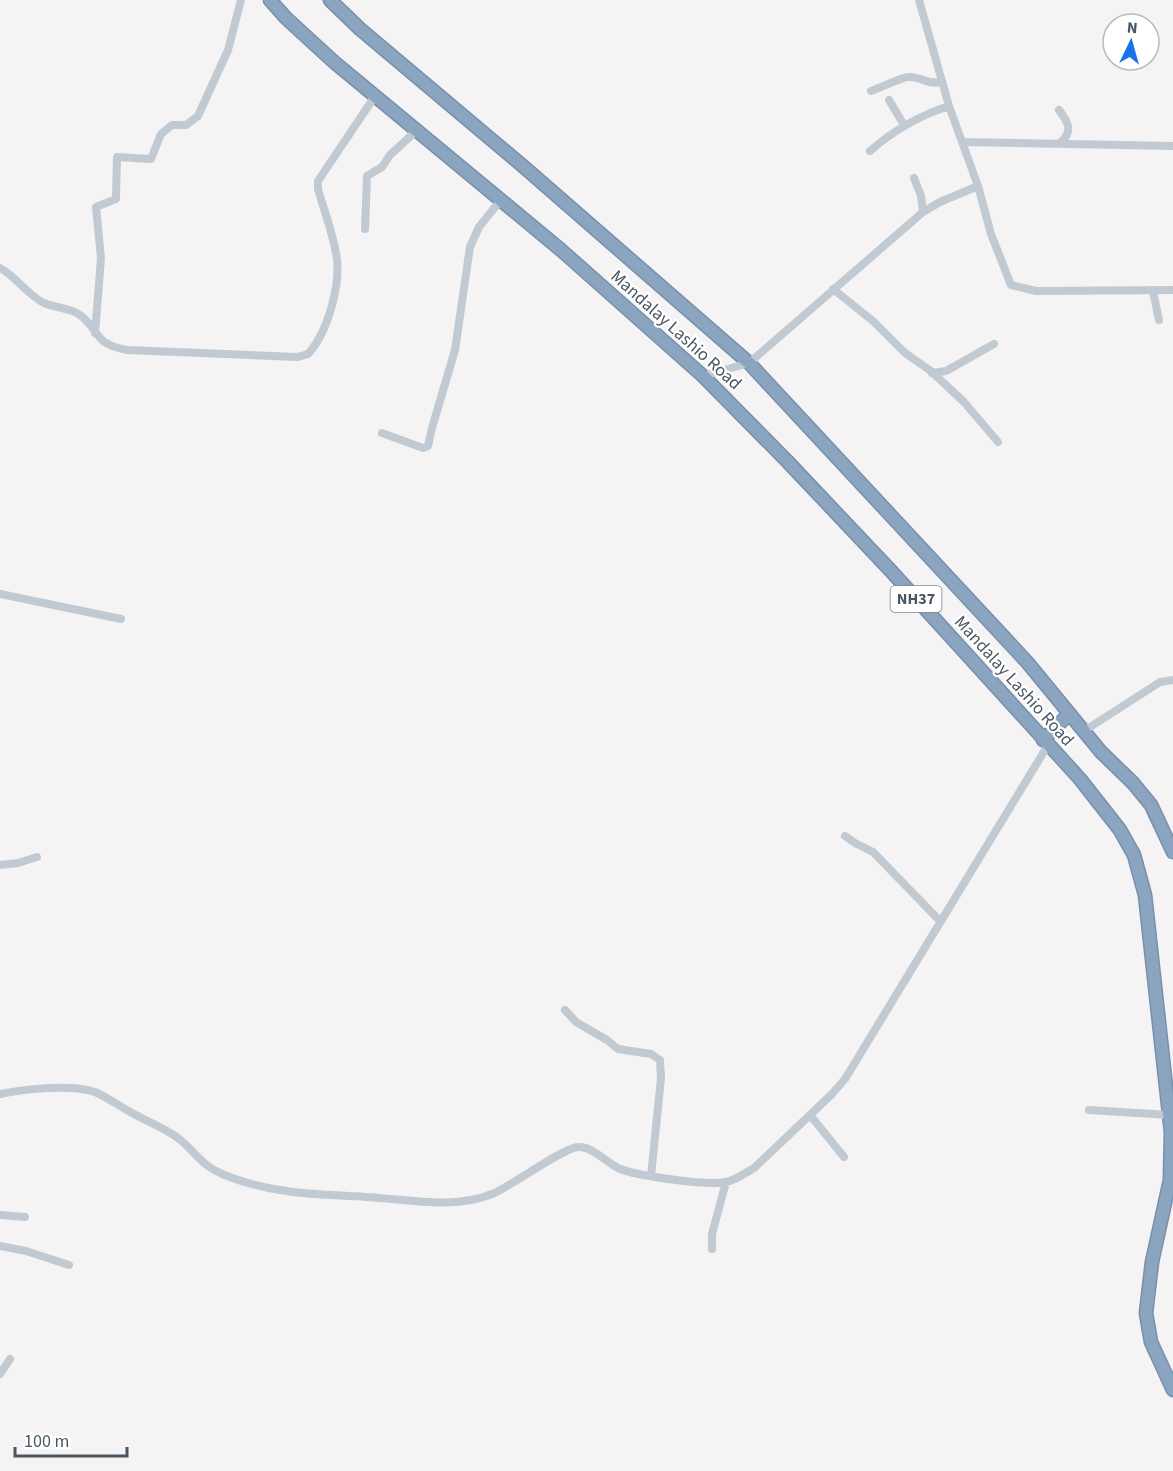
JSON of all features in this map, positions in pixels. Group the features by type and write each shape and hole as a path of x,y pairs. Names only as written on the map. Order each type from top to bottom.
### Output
{"highway":[{"name":"Mandalay Lashio Road","path":"270,0 302,32 375,96 561,250 704,376 875,554 1046,743 1101,804 1129,847 1141,875 1145,895 1172,1157 1170,1180 1152,1262 1146,1313 1150,1342 1173,1390"},
{"name":"Mandalay Lashio Road","path":"330,0 360,29 524,167 748,363 1027,662 1084,732 1151,805 1173,852"},
{"path":"1046,743 1069,714"}],"street":[{"path":"95,333 101,258 96,207 116,199 117,157 151,159 161,134 172,125 186,125 198,116 228,50 241,0"},
{"path":"919,0 949,106 978,186 991,234 1011,285 1036,291 1173,290"},
{"path":"871,91 894,84 906,77 913,77 932,84 942,82"},
{"path":"0,268 8,272 28,292 44,303 79,314 102,341 113,347 128,350 298,357 308,354 324,328 332,302 337,265 318,181 375,96"},
{"path":"889,100 904,125"},
{"path":"870,151 904,125 928,112 949,106"},
{"path":"1059,110 1068,122 1069,129 1067,137 1060,143"},
{"path":"365,229 367,176 382,167 390,155 416,131"},
{"path":"962,142 1173,146"},
{"path":"914,178 921,196 923,212"},
{"path":"704,376 748,363 923,212 978,186"},
{"path":"382,433 423,448 428,446 455,350 470,247 479,228 500,201"},
{"path":"833,289 873,321 905,353 932,373 964,402 998,442"},
{"path":"1153,291 1159,320"},
{"path":"932,373 946,371 994,344"},
{"path":"0,594 121,619"},
{"path":"1084,732 1160,682 1173,680"},
{"path":"0,1094 25,1089 92,1091 176,1136 206,1165 216,1171 280,1190 429,1202 470,1200 492,1194 522,1179 569,1149 582,1146 619,1168 651,1176 726,1182 754,1168 846,1079 1046,743"},
{"path":"845,836 873,852 940,921"},
{"path":"0,865 18,863 37,857"},
{"path":"565,1010 576,1022 608,1040 618,1049 651,1054 660,1060 661,1078 651,1176"},
{"path":"1089,1110 1169,1115"},
{"path":"810,1115 844,1156"},
{"path":"712,1249 712,1234 726,1182"},
{"path":"0,1215 25,1217"},
{"path":"0,1246 26,1251 69,1265"},
{"path":"0,1374 10,1359"}]}
